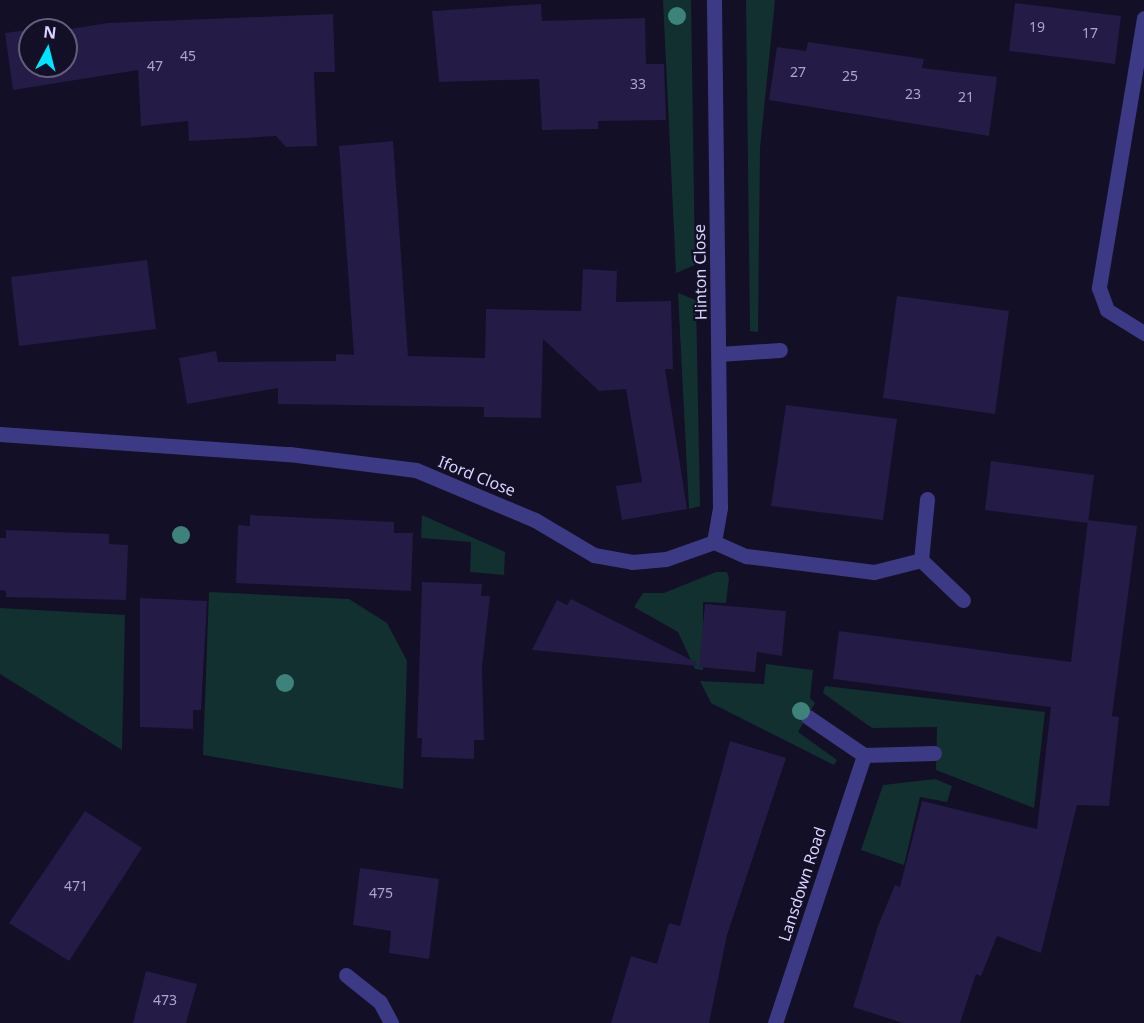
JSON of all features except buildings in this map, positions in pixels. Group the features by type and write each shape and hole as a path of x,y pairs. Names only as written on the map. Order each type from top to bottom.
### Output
{"street":[{"name":"Hinton Close","path":"714,0 720,508 714,542"},
{"path":"1144,18 1099,288 1107,310 1144,333"},
{"path":"719,354 780,350"},
{"name":"Iford Close","path":"0,434 289,454 416,470 535,520 594,555 632,562 666,559 714,542"},
{"path":"921,560 927,500"},
{"path":"714,542 746,556 874,572 921,560"},
{"path":"921,560 963,600"},
{"path":"808,717 864,755 933,753"},
{"name":"Lansdown Road","path":"775,1023 864,755"},
{"path":"346,975 380,1002 391,1023"}],"green space":[{"path":"663,0 691,0 695,265 676,273"},
{"path":"746,0 775,0 760,148 758,332 750,331"},
{"path":"678,293 696,300 700,506 689,509"},
{"path":"422,515 505,552 504,575 470,572 471,542 421,538"},
{"path":"716,572 727,572 729,578 726,603 703,602 703,670 695,669 678,632 634,607 643,593 664,593"},
{"path":"209,592 349,599 387,623 407,661 403,789 203,755"},
{"path":"0,608 125,615 122,750 0,674"},
{"path":"766,664 813,670 810,698 815,703 798,732 837,760 834,765 711,703 700,681 764,684"},
{"path":"825,686 1045,712 1034,808 936,770 937,727 872,728 823,693"},
{"path":"935,779 952,786 947,802 920,797 904,865 861,850 883,785"}]}
